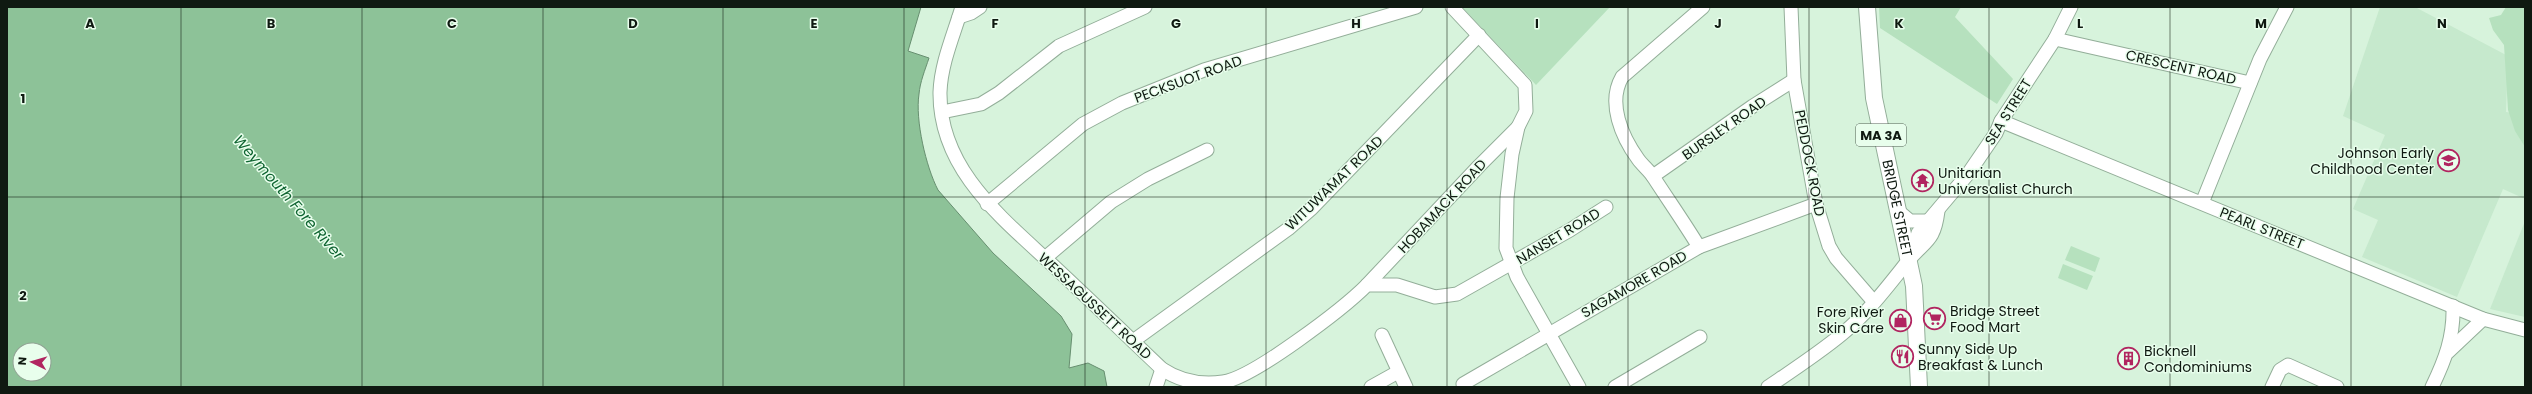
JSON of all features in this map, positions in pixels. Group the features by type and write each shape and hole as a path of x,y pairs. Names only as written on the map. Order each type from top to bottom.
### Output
{"main road":[{"name":"BRIDGE STREET","path":"1867,7 1874,98 1914,286 1919,387"}],"street":[{"path":"961,12 968,15 980,7"},
{"path":"942,112 981,104 999,93 1059,46 1145,7"},
{"name":"PECKSUOT ROAD","path":"988,204 1083,124 1122,103 1204,70 1416,7"},
{"path":"1452,7 1525,85 1526,111 1518,127 1512,154 1505,224 1506,248 1511,264 1579,387"},
{"path":"1699,247 1653,176 1638,159 1622,128 1617,113 1616,87 1622,77 1647,53 1703,7"},
{"name":"PEDDOCK ROAD","path":"1791,7 1794,80 1816,204 1829,246 1836,258 1874,302"},
{"name":"SEA STREET","path":"1909,260 1918,233 1926,221 1938,211 1974,165 1996,133 2001,121 2055,39 2071,7"},
{"path":"2250,83 2272,32 2287,7"},
{"name":"WESSAGUSSETT ROAD","path":"961,12 941,82 942,112 949,140 960,166 973,187 1006,224 1045,258 1162,370 1184,380 1225,384 1278,353 1348,304 1367,286"},
{"name":"WITUWAMAT ROAD","path":"1133,341 1288,229 1308,212 1479,35"},
{"name":"CRESCENT ROAD","path":"2055,39 2250,83 2202,203"},
{"name":"BURSLEY ROAD","path":"1653,176 1752,106 1794,80"},
{"name":"PEARL STREET","path":"2001,121 2483,319 2525,330"},
{"name":"HOBAMACK ROAD","path":"1367,286 1478,166 1518,127"},
{"path":"1045,258 1111,202 1148,179 1207,150"},
{"name":"SAGAMORE ROAD","path":"1463,384 1549,332 1699,247 1816,204"},
{"name":"NANSET ROAD","path":"1511,264 1606,207"},
{"path":"1897,210 1910,221 1926,221"},
{"name":"SEA STREET","path":"1768,387 1843,333 1874,302 1909,260 1932,236 1936,227 1938,211"},
{"path":"1391,261 1397,285"},
{"path":"1367,286 1397,285 1430,296 1447,296 1465,290 1511,264"},
{"path":"2432,387 2448,352 2454,324 2453,306"},
{"path":"2448,352 2483,319"},
{"path":"1382,335 1406,387"},
{"path":"1615,387 1700,337"},
{"path":"2272,387 2280,370 2288,365 2337,387"},
{"path":"1156,387 1162,370"},
{"path":"1371,387 1398,372"}],"shaded area":[{"path":"1462,7 1610,7 1536,85"},
{"path":"1879,7 1961,7 1955,17 2013,79 1997,104 1880,28"},
{"name":"Johnson Early Childhood Center","path":"2380,7 2415,7 2508,56 2506,112 2525,115 2525,199 2503,189 2457,297 2362,257 2378,220 2353,209 2385,135 2343,116"},
{"path":"2506,7 2525,7 2525,147 2515,131 2508,110 2504,45 2493,30 2489,18 2501,15"},
{"path":"2525,221 2525,317 2490,309"},
{"path":"2071,246 2100,258 2095,272 2065,260"},
{"path":"2063,264 2093,276 2087,290 2058,278"}],"water":[{"name":"Weymouth Fore River","path":"7,7 921,7 908,51 929,58 923,76 918,105 922,143 929,169 938,190 993,253 1061,316 1072,334 1069,368 1088,363 1104,371 1107,387 7,387"}],"place":[{"name":"Johnson Early Childhood Center","path":"2449,161"},
{"name":"Unitarian Universalist Church","path":"1923,181"},
{"name":"Bridge Street Food Mart","path":"1935,319"},
{"name":"Fore River Skin Care","path":"1900,320"},
{"name":"Sunny Side Up Breakfast & Lunch","path":"1902,357"},
{"name":"Bicknell Condominiums","path":"2128,359"}]}
